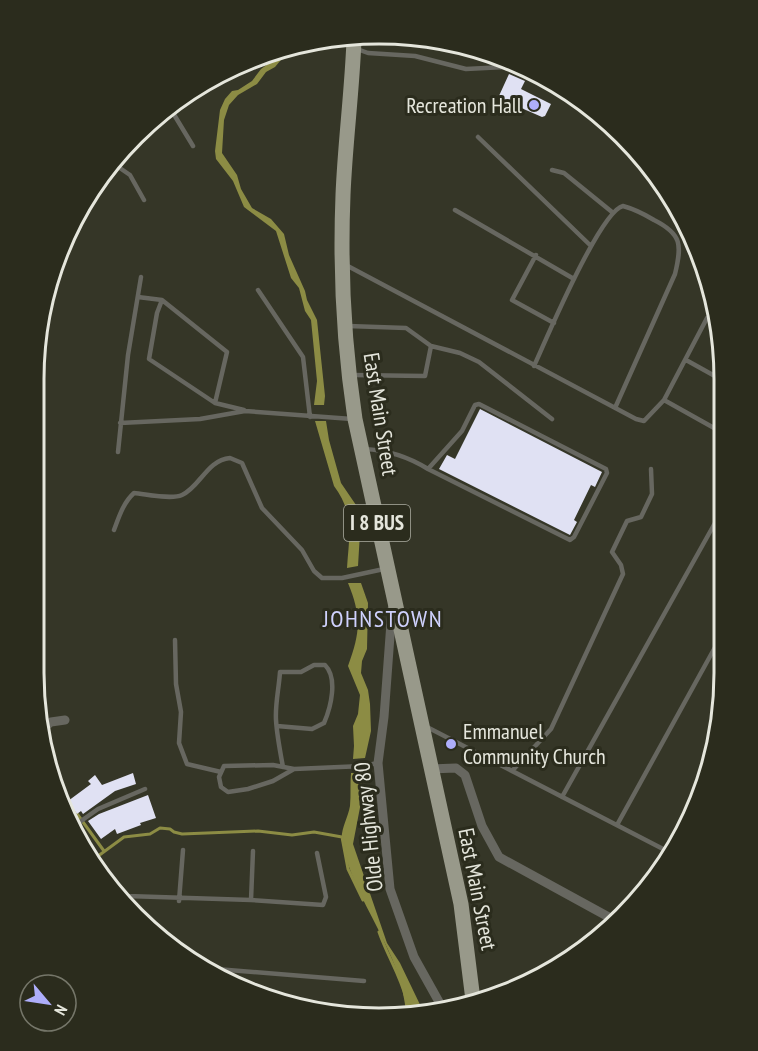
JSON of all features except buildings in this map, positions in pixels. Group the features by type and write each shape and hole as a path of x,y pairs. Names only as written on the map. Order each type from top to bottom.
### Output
{"main road":[{"name":"East Main Street","path":"358,46 353,62 343,195 342,263 355,419 460,904 472,994"}],"street":[{"name":"Olde Highway 80","path":"393,595 384,717 378,763 390,889 414,957 439,1002"},
{"path":"48,725 65,720"},
{"path":"430,769 456,768 465,775 482,826 499,857 608,917"}],"lane":[{"path":"358,46 415,56 466,69 502,67"},
{"path":"174,114 193,146"},
{"path":"478,137 591,246"},
{"path":"119,168 130,175 144,200"},
{"path":"552,170 564,173 612,212"},
{"path":"534,366 574,279 612,212 617,207 632,208 669,227 676,236 680,255 675,274 615,408"},
{"path":"455,210 574,279"},
{"path":"536,255 512,300 554,323"},
{"path":"342,263 636,420 644,421 664,400 707,318 709,319"},
{"path":"118,452 128,355 141,277"},
{"path":"258,290 303,357 310,417"},
{"path":"138,297 162,300 227,352 215,403"},
{"path":"162,300 157,313 149,359 215,403 245,411 355,419"},
{"path":"346,326 406,328 431,345 460,353 479,362 552,418"},
{"path":"350,375 425,376 431,345"},
{"path":"686,360 714,376"},
{"path":"664,400 714,428"},
{"path":"361,448 399,454 428,469 570,540 574,537 607,473 606,469 479,404 475,405 454,442 428,469"},
{"path":"120,423 200,419 245,411"},
{"path":"114,530 121,511 134,493 175,497 184,494 216,461 230,458 242,463 262,508 298,545 314,571 322,578 342,578 387,569"},
{"path":"512,771 552,729 623,574 621,565 612,552 627,521 641,517 652,494 651,469"},
{"path":"562,796 714,525"},
{"path":"175,640 176,684 181,712 179,743 187,764 221,772"},
{"path":"616,825 714,650"},
{"path":"277,726 312,729 324,723 333,682 331,671 325,665 314,665 302,672 280,672 277,726 283,767"},
{"path":"420,723 664,849"},
{"path":"294,769 273,781 248,789 228,792 220,787 219,777 224,766 294,769 352,767 378,763"},
{"path":"79,822 98,809 146,789"},
{"path":"179,899 183,850"},
{"path":"251,900 253,851"},
{"path":"130,896 323,905 326,897 317,853"},
{"path":"224,970 364,981"}],"shaded area":[{"path":"283,58 275,67 266,72 257,84 238,95 229,105 224,120 222,153 237,175 241,189 252,208 271,219 284,234 289,255 317,320 324,405 314,405 317,381 311,320 305,311 299,288 291,278 276,231 244,207 233,181 216,159 220,110 225,99 232,91 252,81 261,69 272,61"},
{"path":"315,421 326,421 341,483 356,505 360,533 358,566 347,568 348,516 341,496 334,486"},
{"path":"348,583 361,583 368,603 367,649 362,661 361,673 368,690 371,731 365,758 353,759 353,726 358,714 360,695 348,666 358,625 356,606"},
{"path":"351,773 361,773 362,797 353,844 387,943 400,963 420,1005 405,1007 403,992 388,949 348,864 342,838 350,806"}],"waterway":[{"path":"72,807 104,851"},
{"path":"98,856 124,837 150,834 160,828 182,834 258,831 292,835 314,832 342,837 348,869 363,900"},
{"path":"379,932 406,998"}],"place":[{"name":"Recreation Hall","path":"534,105"},
{"name":"Emmanuel Community Church","path":"451,744"}],"district":[{"name":"JOHNSTOWN","path":"383,619"}]}
